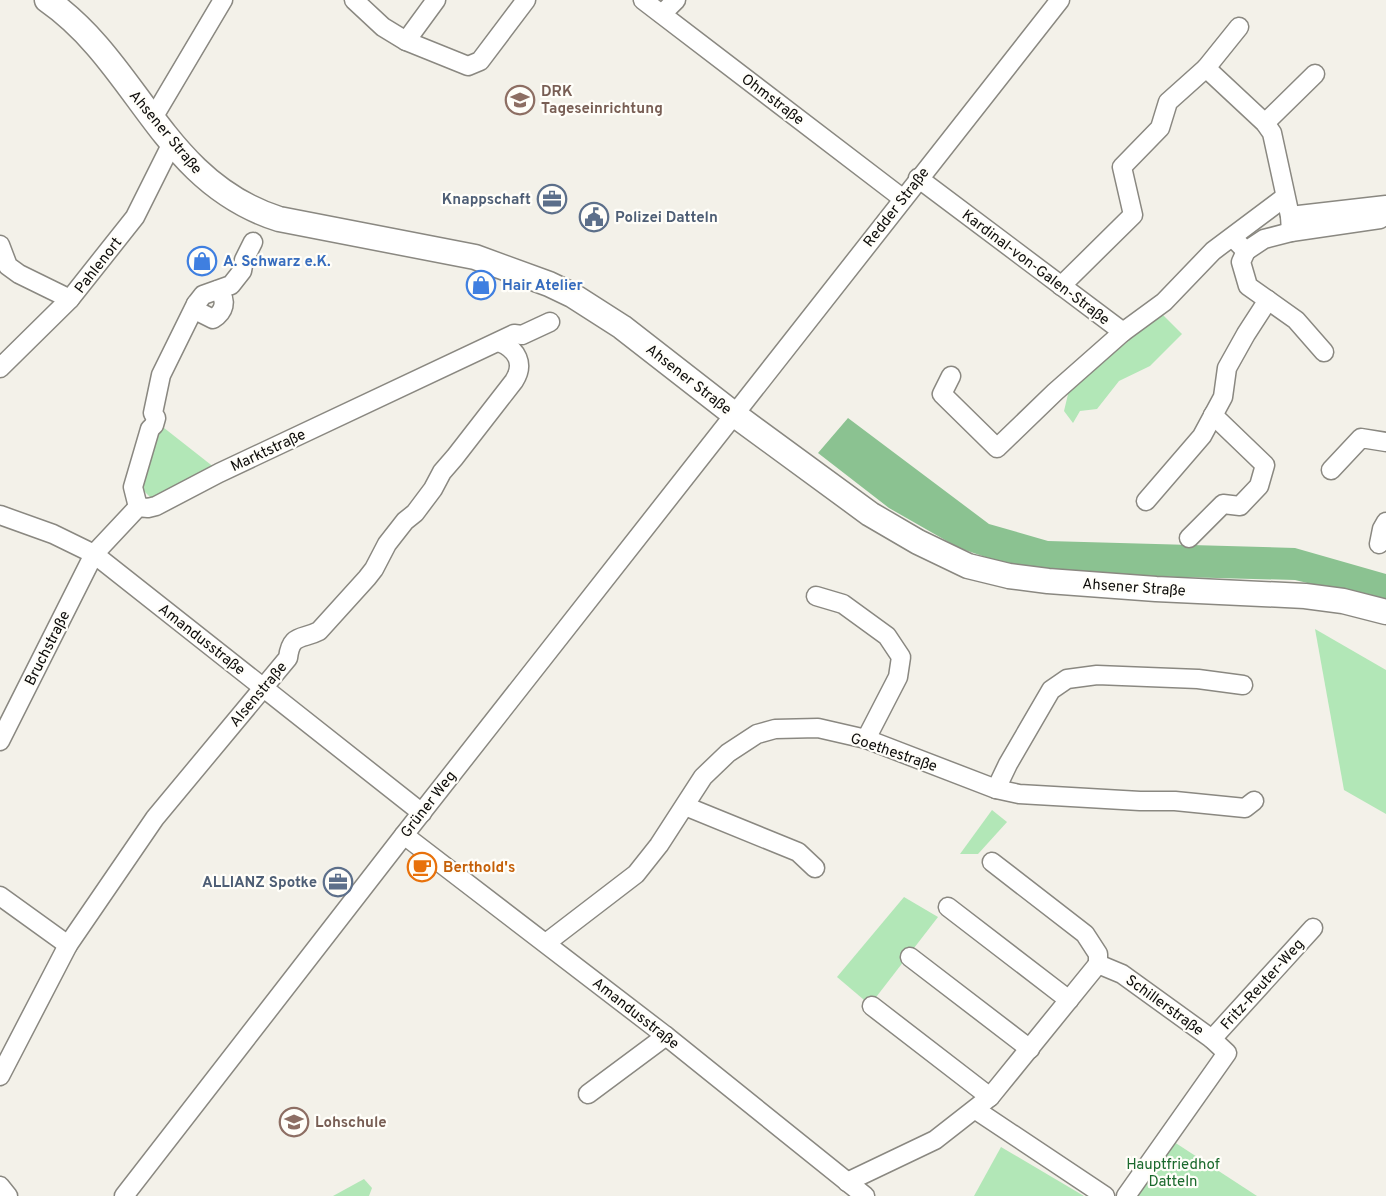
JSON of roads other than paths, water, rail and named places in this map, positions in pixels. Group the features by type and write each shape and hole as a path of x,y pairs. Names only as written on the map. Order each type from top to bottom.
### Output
{"main road":[{"name":"Ahsener Straße","path":"53,4 93,41 188,162 226,195 263,214 279,219 476,257 549,284 608,318 870,514 918,542 968,566 1009,576 1048,581 1305,596 1343,601 1386,612"}],"street":[{"path":"153,118 223,0"},
{"path":"354,0 383,27 406,41 468,66 480,61 526,0"},
{"path":"406,41 436,0"},
{"name":"Ohmstraße","path":"643,0 902,198"},
{"path":"662,15 676,0"},
{"name":"Redder Straße","path":"735,415 902,198 1060,0"},
{"path":"1061,286 1133,215 1122,167 1160,128 1168,102 1206,68 1239,27"},
{"path":"1206,68 1265,123 1272,133 1290,224"},
{"path":"1265,123 1315,74"},
{"name":"Pahlenort","path":"0,368 70,299 135,217 172,143"},
{"name":"Kardinal-von-Galen-Straße","path":"918,178 1123,332 1164,302 1213,251 1285,197"},
{"path":"1324,352 1296,320 1248,286 1241,262 1246,251 1290,224 1386,205"},
{"path":"1290,224 1380,219 1386,214"},
{"path":"1233,238 1246,251"},
{"path":"0,515 53,534 94,554 138,507 133,487 150,429 156,418 153,413 161,375 196,304 203,296 231,285 242,272 244,260 253,242"},
{"path":"0,245 8,266 19,274 70,299"},
{"path":"1146,501 1202,436 1223,397 1227,368 1268,300"},
{"name":"Marktstraße","path":"138,507 156,506 219,473 514,334 522,335 550,322"},
{"path":"951,376 942,394 997,448 1055,392 1123,332"},
{"name":"Alsenstraße","path":"0,1076 68,945 155,818 288,658 290,645 301,635 319,631 367,578 387,544 405,521 415,513 433,489 442,472 514,381 520,368 519,361 512,350 499,342"},
{"name":"Grüner Weg","path":"124,1196 404,835 735,415"},
{"path":"1189,538 1222,504 1240,506 1259,486 1266,465 1213,415"},
{"path":"1331,470 1361,438 1386,442"},
{"path":"1379,544 1386,522"},
{"name":"Amandusstraße","path":"94,554 422,813"},
{"name":"Bruchstraße","path":"0,741 94,554"},
{"path":"816,596 843,604 887,636 901,657 898,677 866,739"},
{"path":"996,789 1051,690 1067,679 1097,675 1197,679 1243,685"},
{"name":"Goethestraße","path":"546,943 636,874 659,845 704,777 728,753 757,735 775,729 818,728 866,739 996,789 1019,794 1174,801 1245,808 1254,801"},
{"path":"685,806 798,852 815,868"},
{"name":"Amandusstraße","path":"404,835 666,1036 865,1196"},
{"path":"847,1182 935,1140 983,1103 1098,964 1098,954 1085,934 992,862"},
{"path":"0,896 68,945"},
{"path":"948,907 1069,1000"},
{"name":"Fritz-Reuter-Weg","path":"1212,1040 1313,928"},
{"path":"910,957 1030,1049"},
{"name":"Schillerstraße","path":"1098,964 1122,974 1227,1053 1126,1196"},
{"path":"872,1006 983,1103 1105,1196"},
{"path":"588,1094 666,1036"},
{"path":"0,1186 8,1196"}],"place":[{"name":"DRK Tageseinrichtung","path":"520,100"},
{"name":"Knappschaft","path":"552,199"},
{"name":"Polizei Datteln","path":"594,217"},
{"name":"A. Schwarz e.K.","path":"202,261"},
{"name":"Hair Atelier","path":"481,285"},
{"name":"Berthold's","path":"422,867"},
{"name":"ALLIANZ Spotke","path":"338,882"},
{"name":"Lohschule","path":"294,1122"}],"park label":[{"name":"Hauptfriedhof Datteln","path":"1173,1172"}]}
